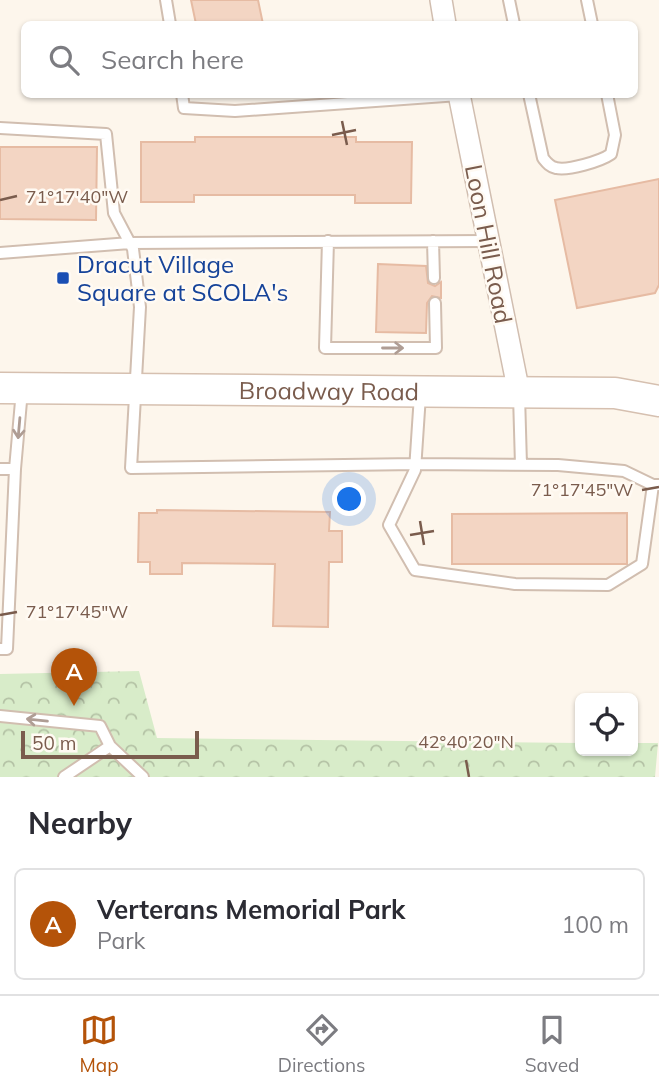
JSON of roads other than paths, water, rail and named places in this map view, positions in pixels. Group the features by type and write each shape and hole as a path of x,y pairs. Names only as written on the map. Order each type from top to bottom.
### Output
{"main road":[{"name":"Broadway Road","path":"11,388 615,394 659,401"}],"street":[{"path":"441,0 444,21"},
{"name":"Loon Hill Road","path":"460,98 519,393"}],"lane":[{"path":"166,0 170,21"},
{"path":"509,0 513,21"},
{"path":"587,0 591,21"},
{"path":"183,98 184,108 235,111 417,98"},
{"path":"530,98 543,158 548,165 558,169 603,160 611,154 615,135 608,98"},
{"path":"0,128 106,134 114,213 133,249 140,307 131,468 416,464 558,465 624,471 656,485 642,564 608,585 515,583 415,570 389,525 415,470 416,464 421,392"},
{"path":"433,240 434,278"},
{"path":"328,241 325,348 436,348 435,303"},
{"path":"0,253 130,243 488,241"},
{"path":"0,649 7,649 15,469 11,388"},
{"path":"519,393 521,465"},
{"path":"0,469 15,469"},
{"path":"0,716 100,726 110,746 143,777"},
{"path":"64,777 110,746"}],"place":[{"name":"Dracut Village Square at SCOLA's","path":"63,278"},
{"name":"Verterans Memorial Park","path":"74,706"}]}
